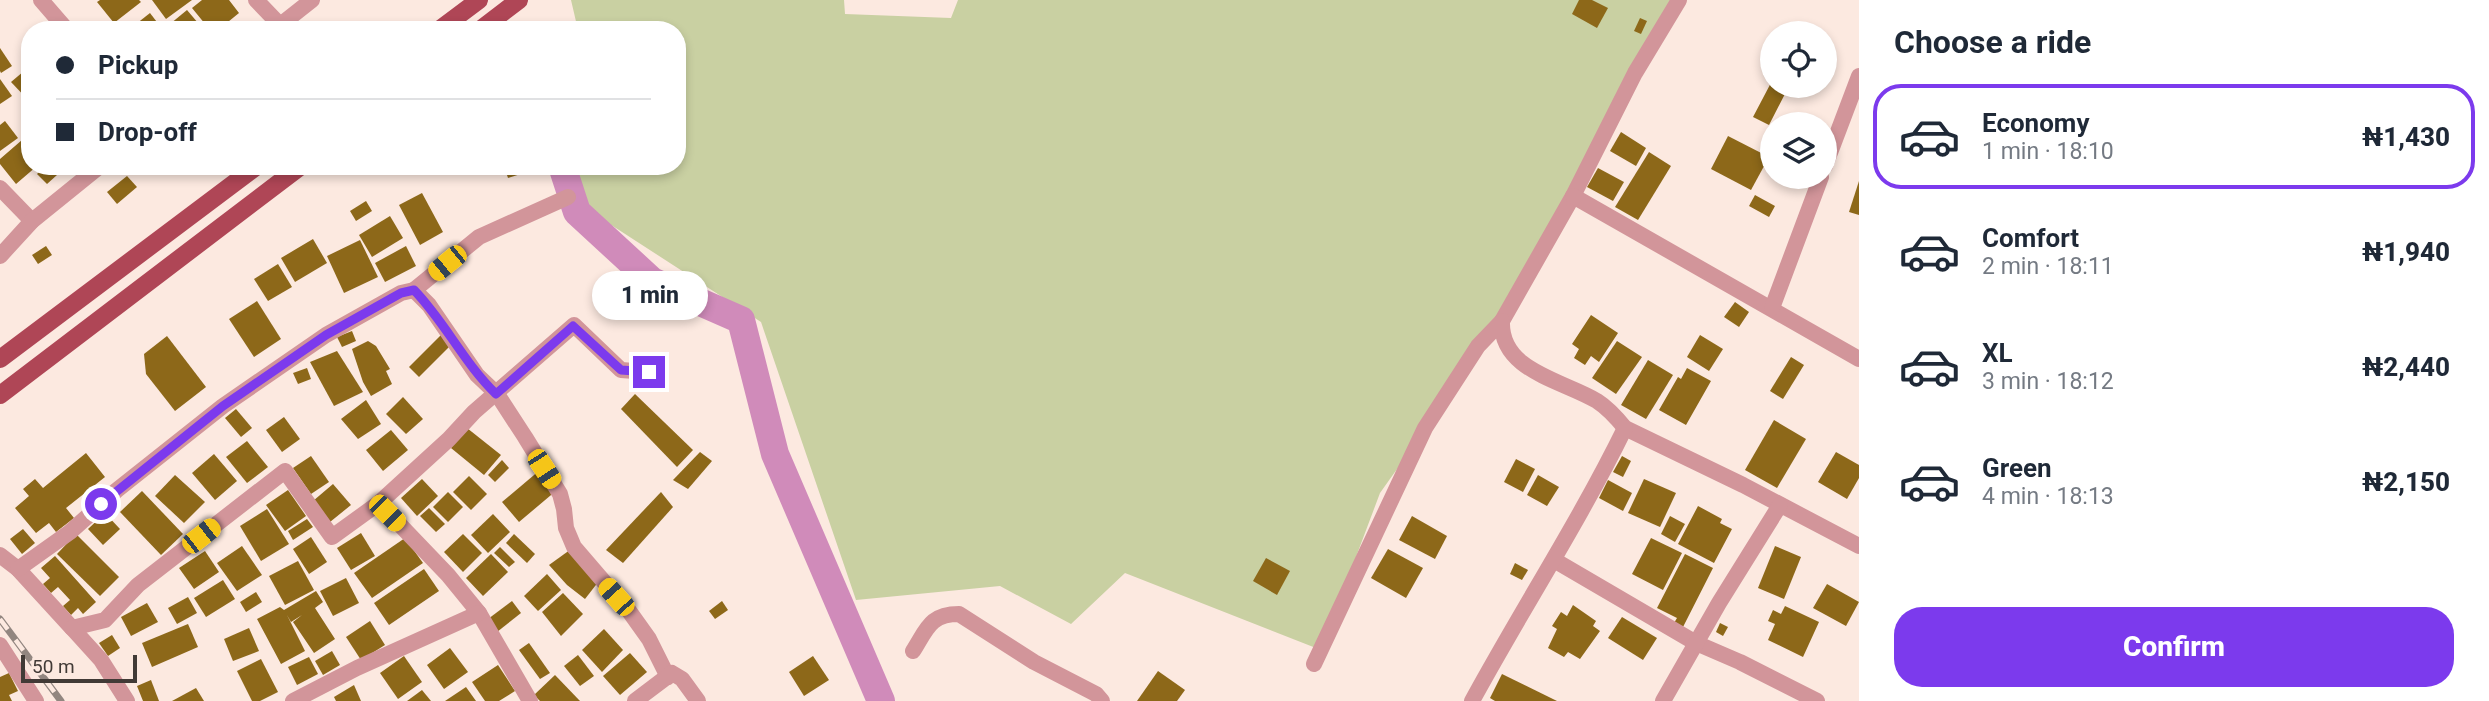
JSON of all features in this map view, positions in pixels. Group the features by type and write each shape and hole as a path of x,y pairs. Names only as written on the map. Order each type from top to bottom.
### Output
{"main road":[{"path":"451,21 479,0"},
{"path":"492,21 519,0"},
{"path":"0,359 245,175"},
{"path":"0,395 289,175"}],"street":[{"path":"41,0 59,21"},
{"path":"256,0 272,21"},
{"path":"285,21 312,0"},
{"path":"1314,664 1425,428 1478,346 1502,321 1573,196 1635,72 1679,0"},
{"path":"1837,134 1859,76"},
{"path":"0,256 32,221 89,175"},
{"path":"0,188 32,221"},
{"path":"1772,308 1817,189"},
{"path":"1573,196 1859,359"},
{"path":"18,569 70,532 117,490 223,406 326,335 401,293 414,290 480,237 568,197"},
{"path":"414,290 429,305 477,375 496,394 559,494 566,528 574,547 629,611 649,639 668,677"},
{"path":"1502,321 1501,334 1507,348 1519,361 1563,386 1596,400 1613,413 1625,428 1859,546"},
{"path":"72,628 105,620 138,585 285,471 332,537 379,503 573,326 621,370 649,372"},
{"path":"1472,701 1603,472 1625,428"},
{"path":"379,503 448,575 480,613 530,701"},
{"path":"1663,701 1780,505"},
{"path":"0,555 18,569 101,660 127,701"},
{"path":"1554,559 1696,643 1817,701"},
{"path":"293,701 357,668 480,613"},
{"path":"913,651 931,622 945,614 959,614 1034,662 1096,694 1102,701"},
{"path":"0,645 36,701"},
{"path":"635,701 672,673 682,679 698,701"}],"green space":[{"path":"571,0 844,0 845,14 951,18 958,0 1675,0 1502,321 1380,493 1321,650 1125,573 1071,624 1000,586 856,600 761,322 568,197 569,175 686,175 686,21 576,21"}],"building":[{"path":"152,0 192,0 166,19"},
{"path":"202,0 229,0 239,13 229,21 203,21 192,8"},
{"path":"1579,0 1592,0 1608,8 1597,28 1572,14"},
{"path":"97,2 141,2 117,21 112,21"},
{"path":"187,10 196,21 174,21"},
{"path":"150,13 156,21 140,21"},
{"path":"1640,18 1647,21 1641,34 1634,31"},
{"path":"0,48 12,66 1,73 0,71"},
{"path":"21,74 21,93 11,82"},
{"path":"0,79 12,96 0,104"},
{"path":"1763,98 1783,98 1776,112 1760,112 1760,120 1753,117"},
{"path":"5,121 18,138 0,151 0,125"},
{"path":"1621,132 1646,148 1636,166 1610,151"},
{"path":"1728,136 1760,152 1760,174 1751,190 1711,169"},
{"path":"21,141 21,175 26,175 16,184 0,164 0,159"},
{"path":"1649,152 1671,166 1638,220 1615,207"},
{"path":"1598,168 1624,182 1613,201 1587,187"},
{"path":"38,175 57,175 47,184"},
{"path":"127,176 137,187 117,204 107,192"},
{"path":"1859,181 1859,215 1849,212"},
{"path":"422,193 443,232 420,245 399,205"},
{"path":"1755,195 1775,206 1769,217 1749,206"},
{"path":"366,201 372,211 356,221 350,211"},
{"path":"390,216 403,238 372,257 359,235"},
{"path":"313,239 327,263 295,282 281,258"},
{"path":"360,240 378,277 344,293 327,256"},
{"path":"46,246 52,255 38,264 32,255"},
{"path":"406,246 416,266 385,282 375,263"},
{"path":"278,264 292,287 268,301 254,279"},
{"path":"257,301 281,339 254,357 229,319"},
{"path":"1735,302 1749,312 1739,327 1724,317"},
{"path":"1591,315 1618,333 1599,362 1591,356 1585,365 1574,358 1579,349 1572,344"},
{"path":"352,331 356,341 342,347 337,337"},
{"path":"442,334 449,347 419,377 409,367"},
{"path":"1700,335 1723,349 1709,371 1687,357"},
{"path":"167,336 206,387 175,411 146,374 144,354"},
{"path":"368,341 376,346 390,369 386,371 392,384 371,396 363,382 352,349"},
{"path":"1617,341 1642,357 1616,394 1592,378"},
{"path":"337,351 363,392 334,406 310,362"},
{"path":"1791,357 1804,365 1783,399 1770,391"},
{"path":"1648,360 1673,375 1646,419 1621,405"},
{"path":"307,368 311,379 298,384 293,373"},
{"path":"1687,368 1711,381 1686,425 1659,410 1678,377 1681,379"},
{"path":"635,394 693,450 677,467 621,409"},
{"path":"403,397 423,419 406,434 386,414"},
{"path":"366,400 381,424 358,439 341,419"},
{"path":"236,409 252,428 241,437 225,418"},
{"path":"284,417 300,439 282,452 266,430"},
{"path":"1774,420 1806,439 1777,488 1745,470"},
{"path":"467,428 501,455 484,475 451,448"},
{"path":"391,430 408,450 383,471 366,450"},
{"path":"247,441 268,467 247,483 226,457"},
{"path":"700,452 712,461 688,489 673,480"},
{"path":"1836,452 1859,465 1859,478 1847,499 1818,482"},
{"path":"86,453 105,477 66,508 74,518 56,532 49,523 36,533 15,508 29,496 23,489 35,479 43,488"},
{"path":"214,454 237,481 215,500 192,473"},
{"path":"311,456 329,482 311,494 293,468"},
{"path":"1622,456 1631,461 1623,477 1613,472"},
{"path":"1516,459 1535,469 1523,492 1504,482"},
{"path":"502,460 509,468 495,482 488,475"},
{"path":"540,470 557,490 519,522 502,502"},
{"path":"175,475 205,502 184,523 155,496"},
{"path":"1538,475 1559,487 1547,506 1527,495"},
{"path":"469,476 487,494 471,510 453,492"},
{"path":"422,479 438,496 417,516 401,498"},
{"path":"1644,479 1676,493 1660,527 1628,513"},
{"path":"1608,480 1632,493 1623,511 1599,498"},
{"path":"333,484 351,505 330,522 313,501"},
{"path":"288,490 306,516 285,531 266,505"},
{"path":"142,491 183,534 161,555 120,512"},
{"path":"448,492 463,507 448,522 433,507"},
{"path":"661,492 673,507 623,563 606,550"},
{"path":"1698,506 1722,519 1720,523 1732,529 1714,563 1678,544"},
{"path":"429,508 445,524 436,532 420,516"},
{"path":"267,509 289,544 261,561 240,526"},
{"path":"105,513 120,529 103,545 88,529"},
{"path":"493,514 510,532 488,553 471,535"},
{"path":"1412,516 1447,536 1435,559 1399,540"},
{"path":"1670,516 1685,524 1675,542 1661,534"},
{"path":"307,519 313,527 293,540 288,531"},
{"path":"23,529 35,543 22,554 10,539"},
{"path":"361,533 375,556 351,570 337,548"},
{"path":"76,534 119,577 100,596 57,554"},
{"path":"463,534 482,553 463,572 444,552"},
{"path":"514,534 535,554 527,563 506,543"},
{"path":"311,537 327,562 309,574 293,549"},
{"path":"405,538 423,563 372,598 354,573"},
{"path":"1651,538 1682,553 1663,590 1632,574"},
{"path":"242,546 262,575 237,591 217,563"},
{"path":"1775,546 1801,557 1784,599 1758,588"},
{"path":"500,547 515,562 509,567 494,553"},
{"path":"574,547 599,581 585,599 567,585 549,565"},
{"path":"1388,549 1423,568 1406,598 1371,578"},
{"path":"205,551 219,572 194,589 179,568"},
{"path":"491,554 508,572 483,596 466,578"},
{"path":"1685,554 1713,568 1683,627 1674,623 1677,618 1657,608"},
{"path":"55,556 96,602 83,614 78,608 71,615 63,606 70,600 58,587 51,593 43,584 50,578 41,568"},
{"path":"1266,558 1290,571 1277,595 1253,581"},
{"path":"298,561 314,590 285,605 269,576"},
{"path":"1515,563 1528,570 1522,580 1510,574"},
{"path":"424,569 439,591 389,625 374,603"},
{"path":"547,574 561,590 538,611 524,596"},
{"path":"346,578 359,603 333,616 320,591"},
{"path":"223,580 235,599 206,617 194,598"},
{"path":"1827,584 1859,602 1846,626 1813,608"},
{"path":"316,591 323,602 315,608 335,639 314,653 293,622 302,615 291,622 287,615 305,651 281,664 257,619 280,607 284,610"},
{"path":"256,592 262,602 246,612 240,602"},
{"path":"563,593 583,614 561,636 542,612"},
{"path":"188,597 197,613 177,624 168,608"},
{"path":"512,601 521,613 497,632 488,619"},
{"path":"722,601 728,610 715,619 709,611"},
{"path":"147,603 158,622 131,636 121,617"},
{"path":"1573,605 1596,621 1593,626 1600,631 1580,659 1568,652 1564,657 1548,648 1557,629 1552,626 1561,612 1567,616"},
{"path":"1785,606 1819,622 1803,657 1768,640 1775,624 1768,621 1773,610 1781,614"},
{"path":"1622,617 1657,638 1643,660 1608,638"},
{"path":"370,621 385,645 361,660 346,637"},
{"path":"1720,623 1728,627 1723,636 1716,632"},
{"path":"188,624 198,647 152,667 142,643"},
{"path":"249,628 259,651 233,661 224,639"},
{"path":"604,629 623,650 602,672 582,650"},
{"path":"112,635 120,648 108,656 99,643"},
{"path":"529,643 550,673 540,679 519,650"},
{"path":"450,648 468,672 444,689 427,665"},
{"path":"332,651 340,665 323,675 315,661"},
{"path":"630,653 647,672 620,695 603,676"},
{"path":"578,655 594,676 580,686 564,666"},
{"path":"404,656 422,682 398,699 380,673"},
{"path":"813,656 829,680 804,696 789,672"},
{"path":"309,657 318,674 297,685 288,667"},
{"path":"261,659 278,692 260,701 252,701 237,671"},
{"path":"498,665 515,691 499,701 485,701 472,682"},
{"path":"1158,671 1185,690 1177,701 1137,701"},
{"path":"9,673 18,691 9,695 12,701 0,701 0,677"},
{"path":"1502,674 1557,701 1495,701 1490,698"},
{"path":"555,675 580,701 540,701 534,695"},
{"path":"151,680 159,701 143,701 137,686"},
{"path":"354,685 361,701 336,701 334,697"},
{"path":"466,687 476,701 445,701"},
{"path":"196,688 204,701 172,701"},
{"path":"422,690 431,701 407,701"}],"waterway":[{"path":"565,175 577,212 652,281 741,320 775,454 881,701"}],"railway":[{"path":"0,619 61,701"}],"route":[{"path":"101,504 223,406 279,370 326,335 401,293 414,290 429,305 477,375 496,394 573,326 621,370 649,372"}]}
